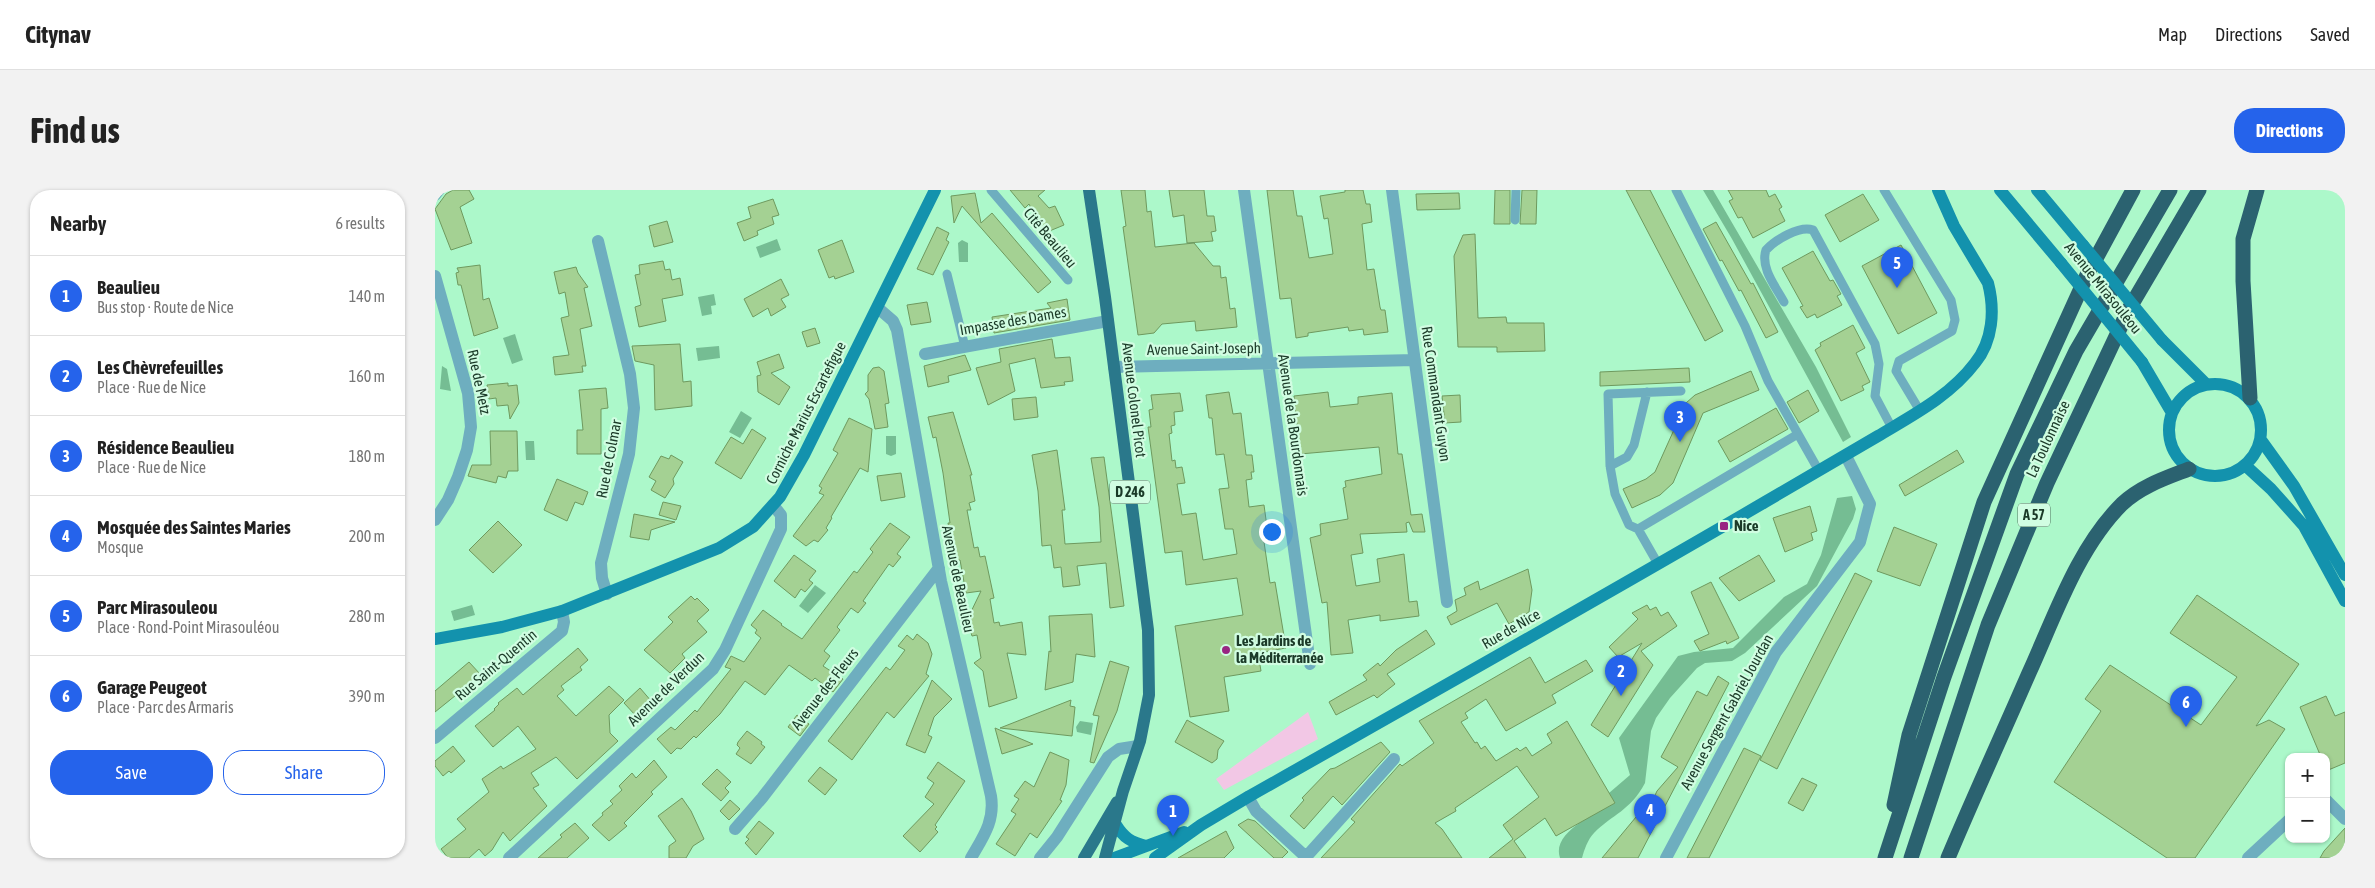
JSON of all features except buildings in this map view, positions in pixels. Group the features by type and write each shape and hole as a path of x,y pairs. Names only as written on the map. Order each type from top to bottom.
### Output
{"highway":[{"path":"1884,858 1909,735 1984,502 2087,275 2133,190"},
{"name":"La Toulonnaise","path":"1884,858 1944,677 2017,474 2076,351 2170,190"},
{"name":"La Toulonnaise","path":"1911,858 1988,625 2047,483 2129,309 2199,190"},
{"path":"2250,398 2243,281 2243,239 2257,190"},
{"path":"1948,858 2056,612 2093,542 2117,510 2134,494 2157,481 2189,469"}],"main road":[{"name":"Corniche Marius Escartefigue","path":"435,640 502,628 562,610 607,594 719,548 753,527 780,497 804,455 935,190"},
{"name":"Avenue Colonel Picot","path":"1089,190 1114,367 1150,662 1149,695 1138,746 1123,791 1105,858"},
{"name":"Rue de Nice","path":"1155,858 1201,825 1248,797 1846,456 1920,411 1947,392 1974,365 1986,348 1991,329 1991,294 1988,283 1954,226 1938,190"},
{"name":"Avenue Mirasouléou","path":"1999,190 2142,362 2172,413"},
{"name":"Avenue Mirasouléou","path":"2037,190 2162,340 2207,384"},
{"path":"2207,384 2222,384 2237,388 2250,398 2258,411 2262,425 2261,440 2255,454 2245,466 2233,473 2218,477 2203,475 2189,469 2178,458 2171,444 2169,429 2172,413 2180,400 2192,390 2207,384"},
{"path":"2261,440 2294,486 2345,575"},
{"path":"2245,466 2271,489 2304,526 2345,601"},
{"name":"Avenue Colonel Picot","path":"1084,858 1123,791"},
{"path":"1115,825 1125,838 1133,843 1146,846"},
{"path":"1115,858 1201,825"}],"street":[{"path":"435,195 439,190"},
{"name":"Avenue de la Bourdonnais","path":"1244,190 1310,664"},
{"name":"Rue Commandant Guyon","path":"1392,190 1447,602"},
{"name":"Rue de Colmar","path":"598,241 630,374 634,408 634,428 629,454 601,563 602,578 607,594"},
{"name":"Rue de Metz","path":"435,276 468,393 471,427 458,477 448,500 435,520"},
{"name":"Avenue de Beaulieu","path":"878,308 893,321 897,330 939,568 993,804 989,828 971,858"},
{"name":"Impasse des Dames","path":"925,354 1108,321"},
{"name":"Avenue Saint-Joseph","path":"1114,367 1415,360"},
{"name":"Avenue Sergent Gabriel Jourdan","path":"1666,858 1776,652 1860,542 1870,504 1846,456"},
{"name":"Avenue de Verdun","path":"509,858 713,669 725,650 781,529 781,515 773,505"},
{"name":"Avenue des Fleurs","path":"735,828 762,798 939,568"},
{"name":"Rue Saint-Quentin","path":"435,738 561,631 564,625 562,610"},
{"path":"1040,858 1057,837 1108,757 1119,748 1138,746"},
{"path":"1248,797 1256,811 1307,857 1394,759"},
{"path":"2330,804 2345,819"},
{"path":"2248,858 2285,824"}],"lane":[{"name":"Cité Beaulieu","path":"991,190 1068,280"},
{"path":"1515,220 1517,190"},
{"path":"1675,190 1745,326 1768,382 1819,471"},
{"path":"1884,190 1951,300 1955,320 1952,330 1899,361 1896,371 1920,411"},
{"path":"1785,302 1767,270 1764,257 1766,250 1797,231 1808,228 1813,230 1875,344 1879,364 1875,396 1889,430"},
{"path":"947,274 965,347"},
{"path":"1658,564 1638,529 1629,525 1615,494 1610,466 1608,394 1681,391"},
{"path":"1610,466 1627,457 1634,446 1647,392"},
{"path":"1638,529 1798,434"}],"shaded area":[{"path":"1703,190 1713,190 1816,367 1851,437 1843,442 1732,239"},
{"path":"777,239 781,250 760,258 756,247"},
{"path":"962,240 968,243 968,262 959,262 958,243"},
{"path":"714,294 716,305 711,306 712,314 702,316 698,297"},
{"path":"515,334 523,360 512,364 503,338"},
{"path":"719,346 720,358 698,361 696,348"},
{"path":"442,366 447,369 451,391 440,389"},
{"path":"741,411 752,418 740,438 729,432"},
{"path":"886,436 896,436 896,454 891,456 886,454"},
{"path":"525,441 534,441 535,460 526,460"},
{"path":"1852,496 1856,509 1853,519 1817,586 1745,653 1732,661 1705,663 1697,668 1670,698 1656,718 1651,731 1645,783 1639,792 1627,806 1592,835 1582,858 1560,858 1559,849 1562,840 1577,824 1615,803 1609,793 1630,775 1619,738 1678,656 1694,652 1733,648 1784,597 1807,584 1821,555 1837,498"},
{"path":"815,585 826,593 808,613 799,606"},
{"path":"472,605 475,615 454,621 451,611"},
{"path":"1308,712 1318,739 1224,790 1216,779"},
{"path":"1080,721 1093,723 1091,735 1077,732 1076,727"}],"place":[{"name":"Parc Mirasouleou","path":"1897,288"},
{"name":"Résidence Beaulieu","path":"1680,442"},
{"name":"Nice","path":"1724,526"},
{"name":"Les Jardins de la Méditerranée","path":"1226,650"},
{"name":"Les Chèvrefeuilles","path":"1621,696"},
{"name":"Garage Peugeot","path":"2186,727"},
{"name":"Mosquée des Saintes Maries","path":"1650,835"},
{"name":"Beaulieu","path":"1173,836"}]}
